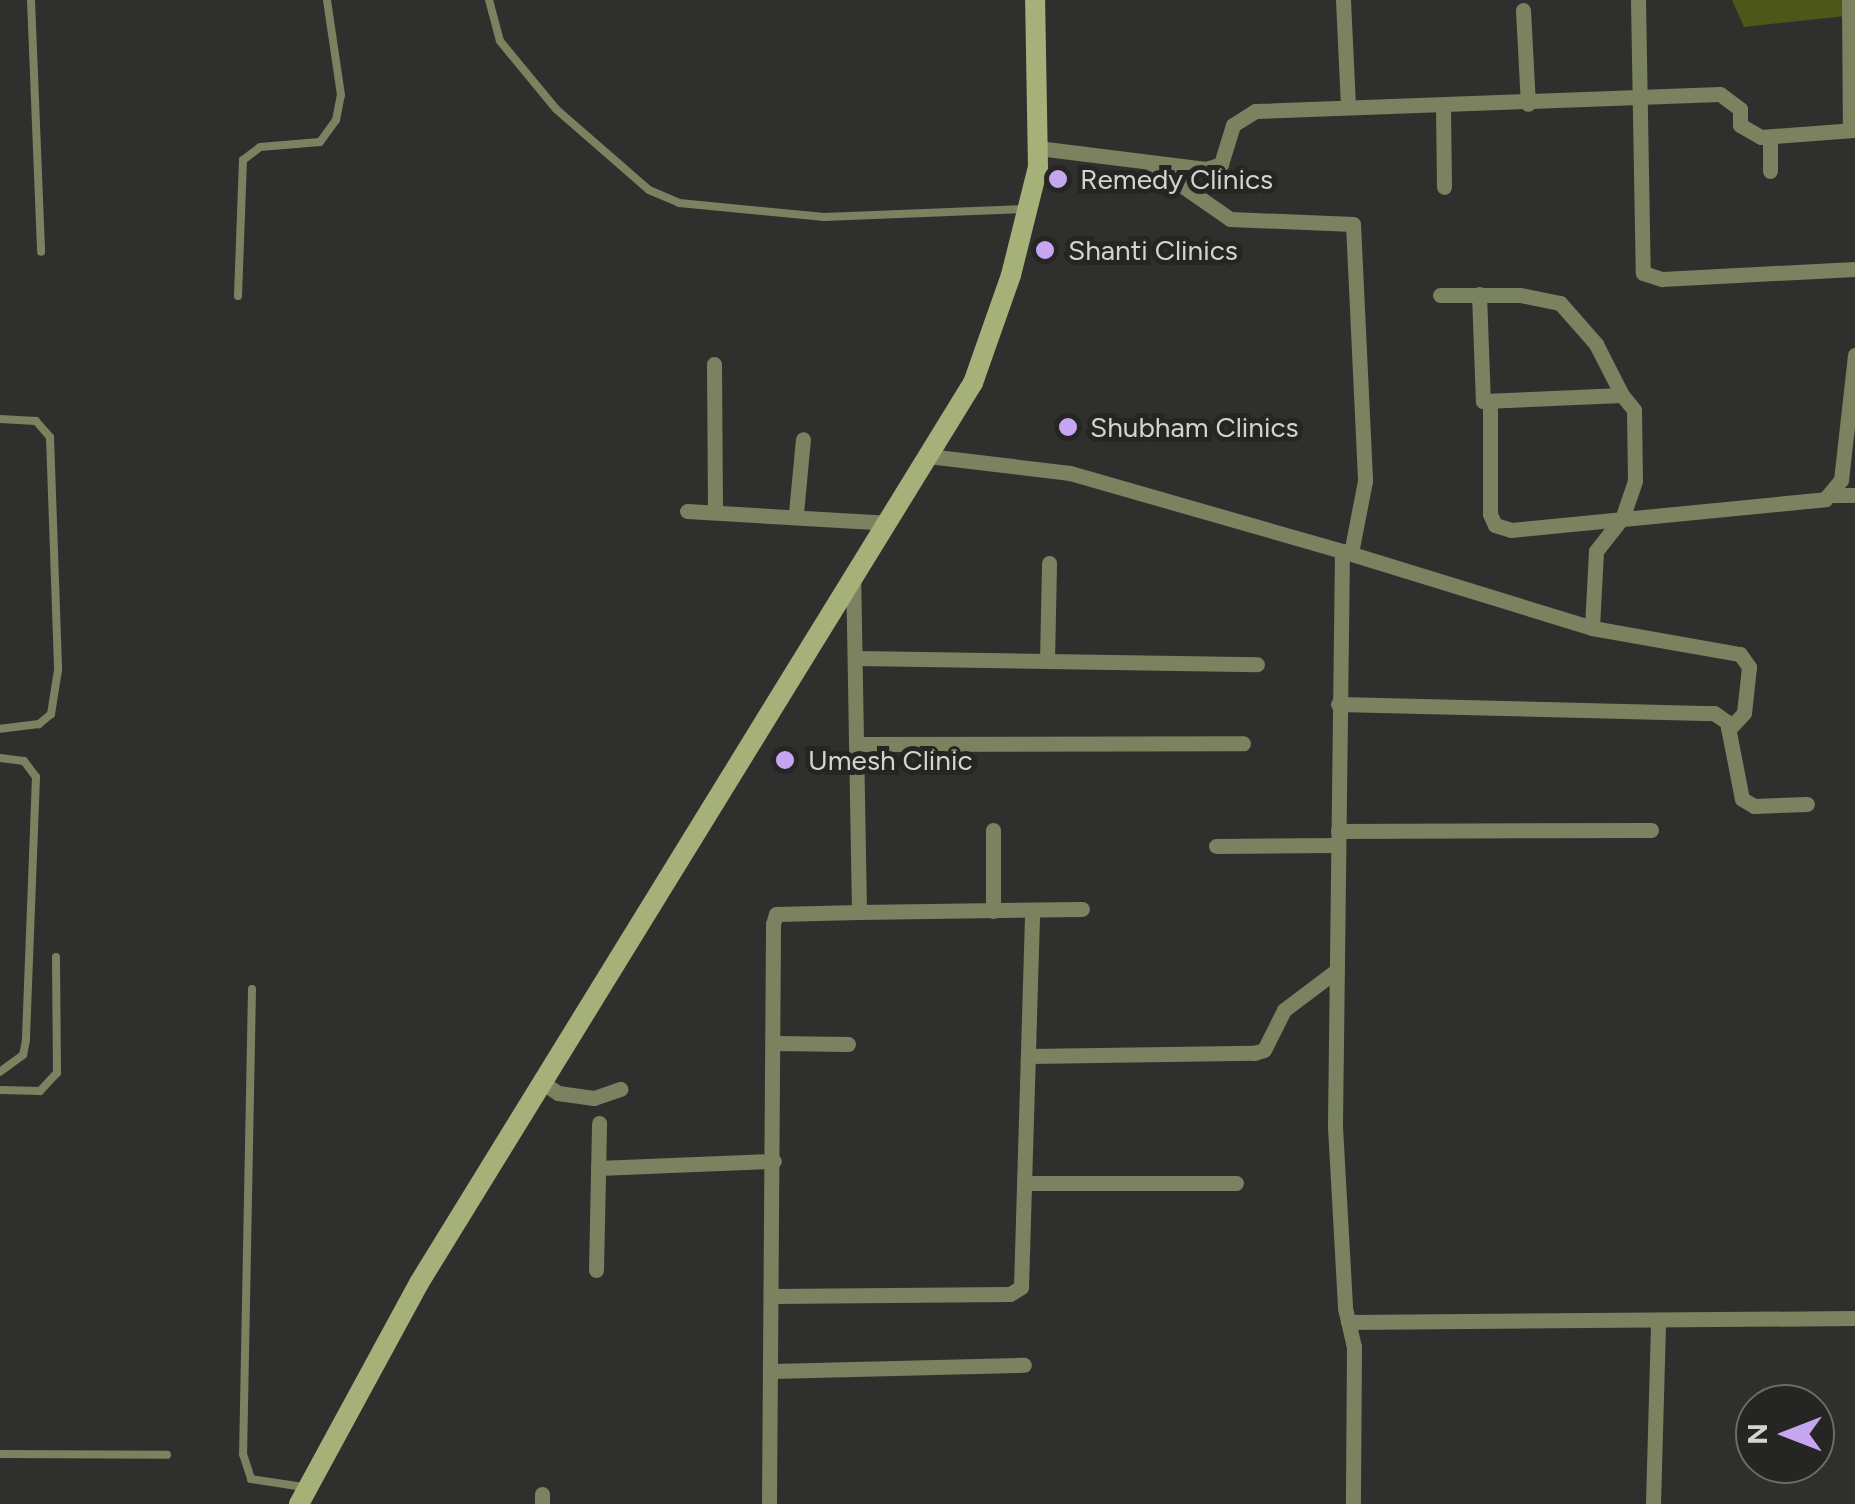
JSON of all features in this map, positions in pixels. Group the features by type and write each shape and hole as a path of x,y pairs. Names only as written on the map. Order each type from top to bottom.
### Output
{"street":[{"path":"303,1496 419,1282 974,383 1028,210 1038,148 1035,0"},
{"path":"1344,0 1348,107"},
{"path":"1638,0 1643,273 1662,278 1855,268"},
{"path":"1038,148 1214,167 1242,115 1348,107 1528,104 1720,94 1734,100 1748,134 1852,130 1849,0"},
{"path":"1524,10 1528,104"},
{"path":"1443,106 1444,187"},
{"path":"1770,136 1770,170"},
{"path":"1148,162 1230,219 1353,224 1364,481 1346,552 1338,704 1335,1126 1348,1322 1354,1347 1354,1504"},
{"path":"1440,295 1479,294 1560,303 1596,344 1634,410 1635,463 1622,518 1596,552 1592,628"},
{"path":"1479,294 1478,372 1490,405 1495,525 1511,530 1855,495"},
{"path":"1830,495 1841,480 1855,355"},
{"path":"714,364 715,511"},
{"path":"1490,405 1622,395"},
{"path":"796,514 803,439"},
{"path":"928,456 1070,473 1592,628 1740,654 1749,667 1746,704 1728,730"},
{"path":"687,511 796,514 887,523"},
{"path":"1047,661 1049,563"},
{"path":"853,582 860,744 859,912"},
{"path":"857,658 1258,664"},
{"path":"1338,704 1724,716 1742,800 1754,806 1807,804"},
{"path":"860,744 1243,743"},
{"path":"993,830 993,911"},
{"path":"1216,846 1338,838 1651,830"},
{"path":"773,1296 1010,1294 1021,1287 1032,910"},
{"path":"769,1504 776,914 1082,910"},
{"path":"1029,1056 1254,1053 1264,1050 1284,1010 1336,970"},
{"path":"775,1048 848,1048"},
{"path":"543,1083 558,1093 594,1098 620,1090"},
{"path":"596,1270 599,1122"},
{"path":"598,1168 774,1161"},
{"path":"1027,1183 1236,1183"},
{"path":"1348,1322 1855,1318"},
{"path":"1653,1504 1658,1320"},
{"path":"772,1370 1024,1365"}],"lane":[{"path":"31,0 41,252"},
{"path":"238,296 242,160 260,147 320,142 336,120 340,95 327,0"},
{"path":"488,0 500,41 556,109 649,190 679,203 824,217 1028,210"},
{"path":"0,419 36,421 50,438 58,670 50,714 40,724 0,729"},
{"path":"0,758 24,761 36,777 26,1040 23,1055 0,1072"},
{"path":"0,1090 40,1090 57,1073 56,958"},
{"path":"252,989 243,1454 251,1479 303,1496"},
{"path":"0,1454 167,1455"}],"green space":[{"path":"1732,0 1855,0 1855,15 1744,27"}],"place":[{"name":"Remedy Clinics","path":"1058,179"},
{"name":"Shanti Clinics","path":"1045,250"},
{"name":"Shubham Clinics","path":"1068,427"},
{"name":"Umesh Clinic","path":"785,760"}]}
